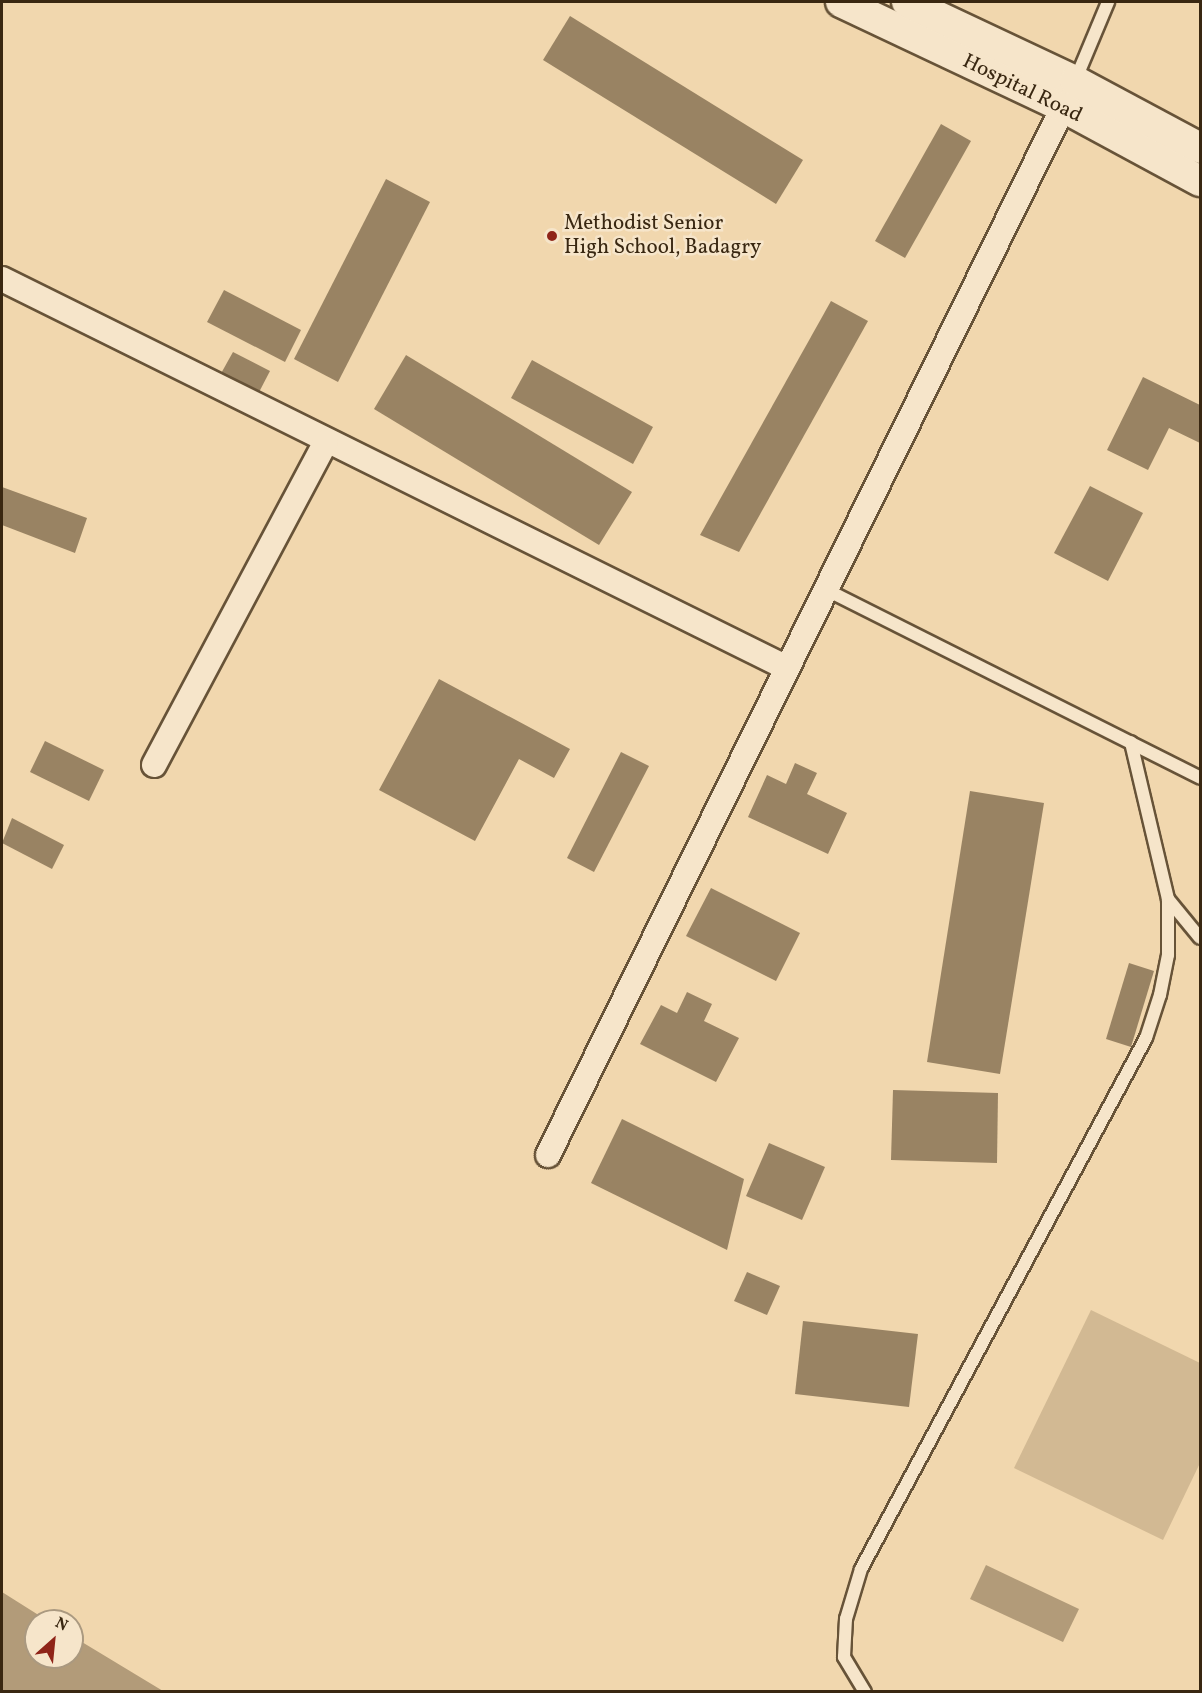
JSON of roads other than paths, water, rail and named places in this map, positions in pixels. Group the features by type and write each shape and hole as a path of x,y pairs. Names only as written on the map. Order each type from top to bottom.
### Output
{"street":[{"name":"Hospital Road","path":"841,2 1200,148"},
{"name":"Hospital Road","path":"907,2 1069,94 1200,181"},
{"path":"548,1155 785,667 1069,94"},
{"path":"2,279 326,442 785,667"},
{"path":"154,765 326,442"}],"lane":[{"path":"1069,94 1108,2"},
{"path":"825,589 1200,778"},
{"path":"865,1692 844,1657 846,1619 861,1569 1146,1038 1168,955 1168,899 1131,742"},
{"path":"1168,899 1200,938"}],"place":[{"name":"Methodist Senior High School, Badagry","path":"552,236"}]}
